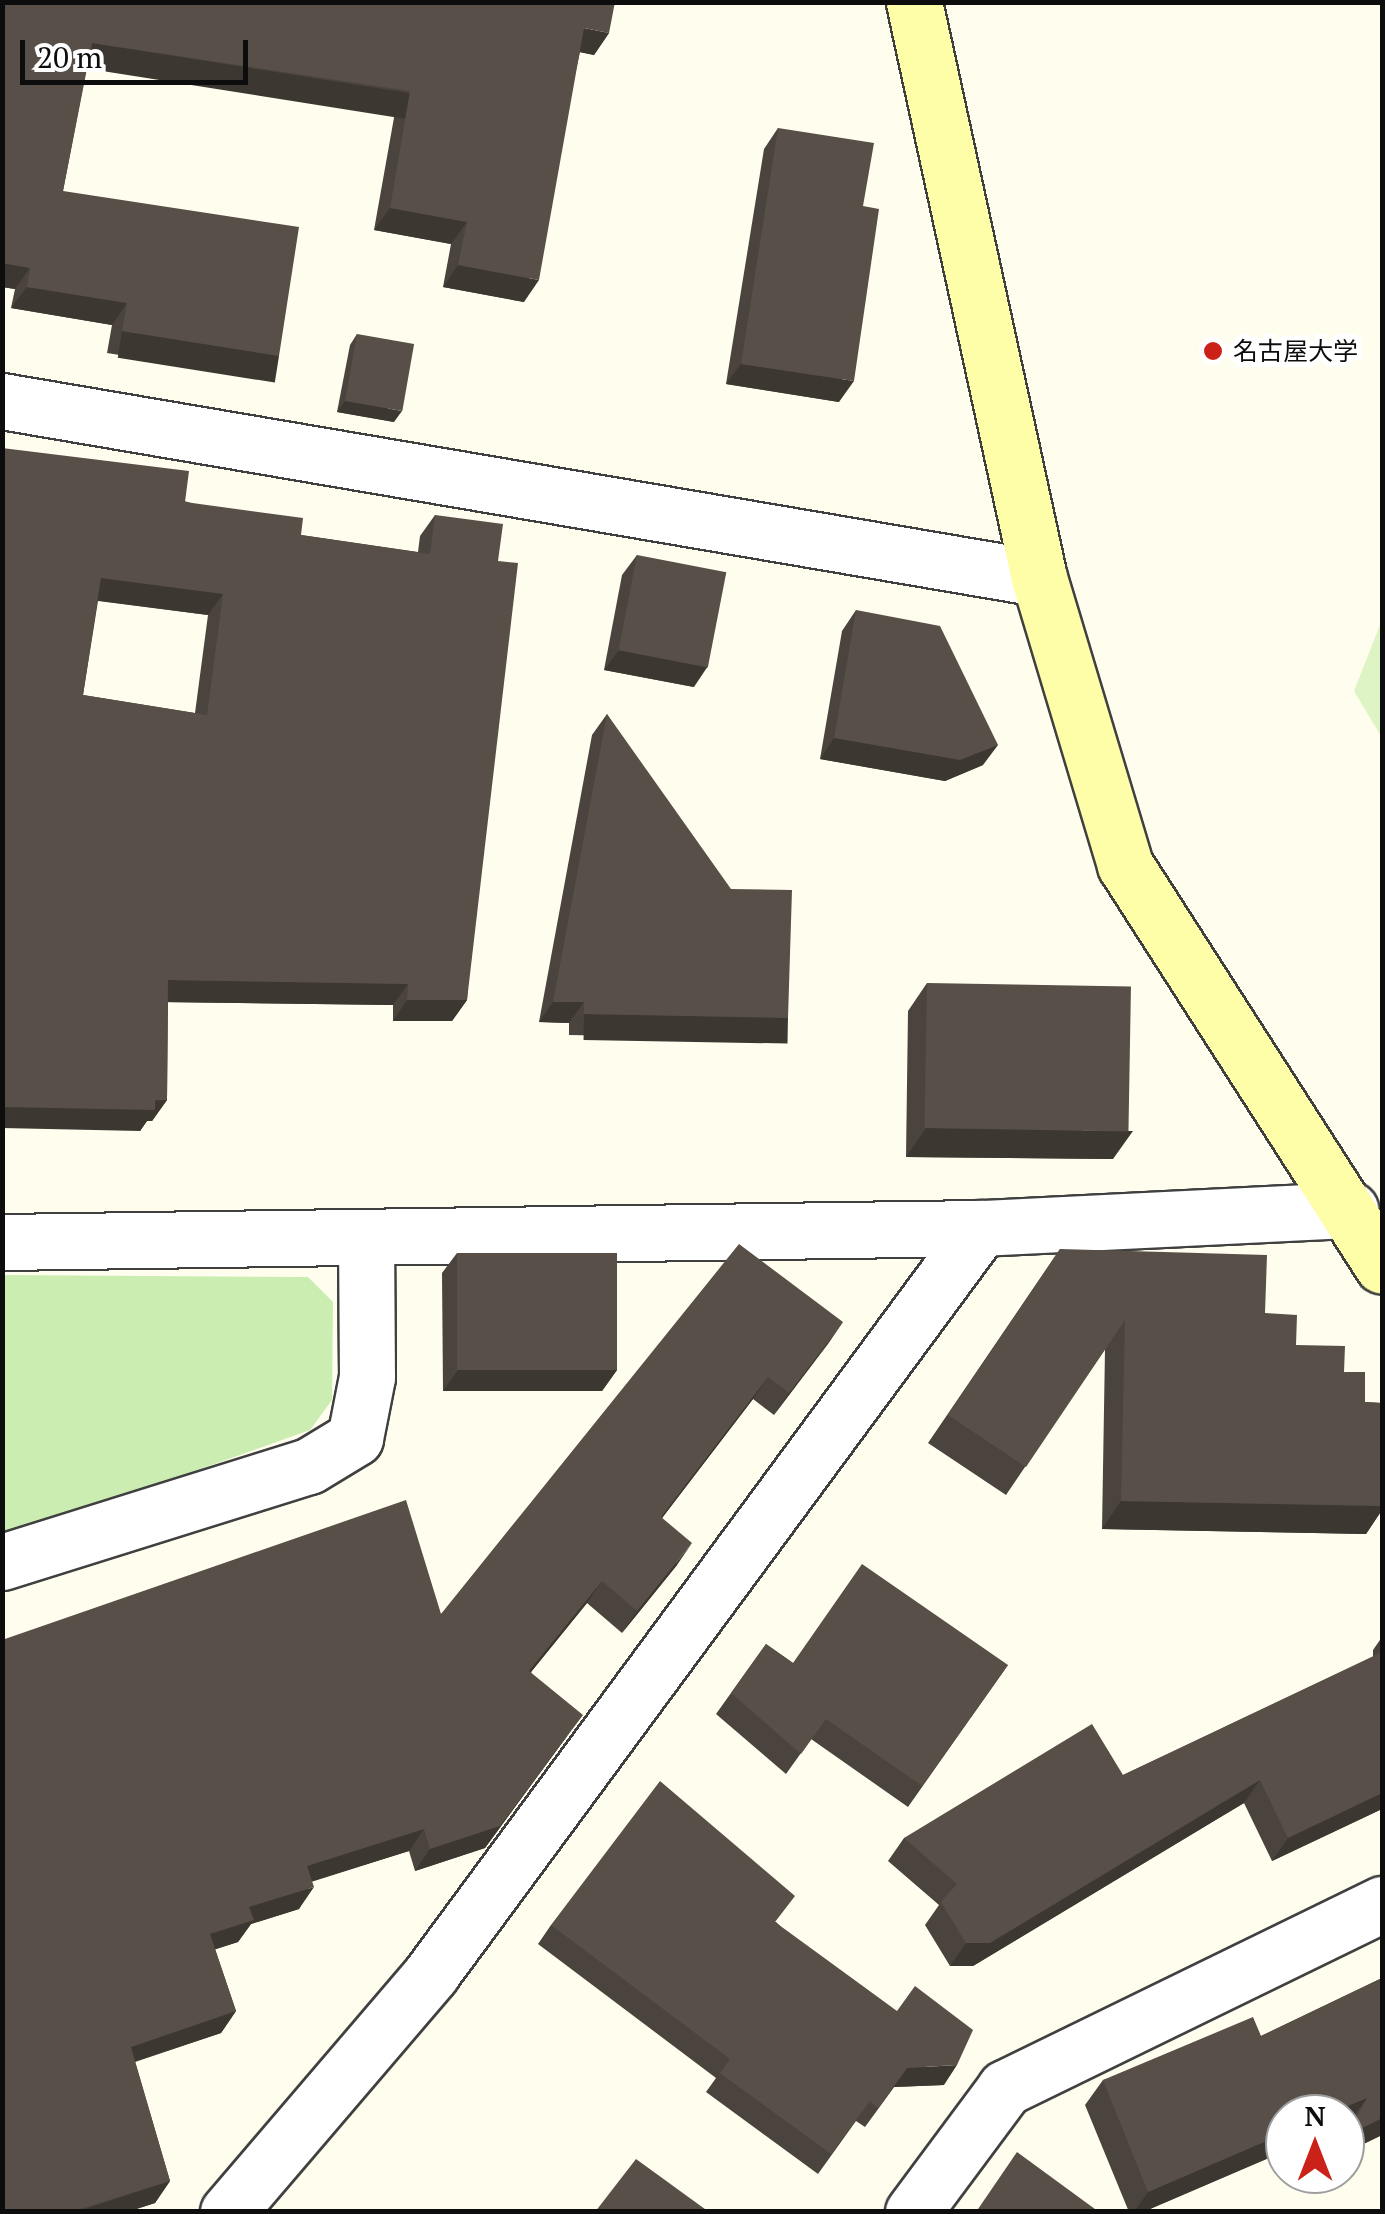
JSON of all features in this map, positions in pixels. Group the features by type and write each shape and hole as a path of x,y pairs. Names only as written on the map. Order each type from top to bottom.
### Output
{"street":[{"path":"914,2 1039,578 1126,866 1351,1210 1382,1266"},
{"path":"2,402 1039,578"},
{"path":"2,1242 981,1228 1351,1210"},
{"path":"228,2212 431,1974 981,1228"},
{"path":"2,1562 309,1466 355,1438 367,1377 366,1239"},
{"path":"912,2212 1005,2088 1382,1904"}],"green space":[{"path":"1382,620 1382,738 1354,691"},
{"path":"2,1275 308,1277 333,1302 332,1400 310,1430 3,1539"}],"building":[{"path":"2,2 615,2 609,33 584,28 539,280 458,265 467,222 390,208 410,91 92,43 63,191 299,227 279,356 122,331 127,303 27,287 30,268 2,263"},
{"path":"778,128 874,143 863,206 879,209 854,381 741,364"},
{"path":"357,334 414,344 402,411 345,401"},
{"path":"2,448 189,471 185,502 303,518 301,535 430,554 435,515 503,524 498,561 518,563 467,1000 407,1000 408,984 168,980 167,1100 155,1100 155,1110 2,1107","holes":["101,578 223,594 207,715 83,695"]},
{"path":"637,555 726,572 708,668 618,650"},
{"path":"856,610 940,626 998,745 960,760 834,738"},
{"path":"607,714 731,889 792,890 788,1018 584,1014 584,1002 553,1002"},
{"path":"927,983 1131,987 1128,1132 924,1128"},
{"path":"739,1244 843,1322 789,1393 768,1377 661,1517 692,1543 637,1611 602,1581 529,1671 583,1715 500,1826 430,1849 424,1829 307,1866 314,1887 249,1907 254,1920 210,1934 236,2011 131,2047 170,2181 77,2212 2,2212 2,1640 406,1500 441,1614"},
{"path":"1060,1249 1267,1255 1265,1313 1297,1315 1296,1345 1345,1346 1344,1372 1365,1372 1365,1402 1382,1403 1382,1506 1121,1501 1125,1320 1026,1467 948,1415"},
{"path":"457,1253 617,1253 617,1370 457,1370"},
{"path":"862,1564 1008,1665 922,1786 826,1719 801,1754 731,1693 766,1644 793,1663"},
{"path":"1382,1652 1382,1793 1288,1838 1260,1780 990,1943 966,1943 941,1902 957,1884 904,1838 1092,1724 1123,1775"},
{"path":"660,1781 795,1896 775,1922 897,2011 915,1986 973,2030 957,2065 907,2068 878,2108 870,2101 831,2154 720,2073 730,2059 551,1925"},
{"path":"1382,1978 1382,2118 1365,2126 1365,2094 1265,2094 1265,2142 1148,2192 1103,2080 1253,2017 1261,2036"},
{"path":"1017,2152 1099,2212 976,2212"},
{"path":"636,2159 709,2212 595,2212"}],"place":[{"name":"名古屋大学","path":"1213,351"}]}
